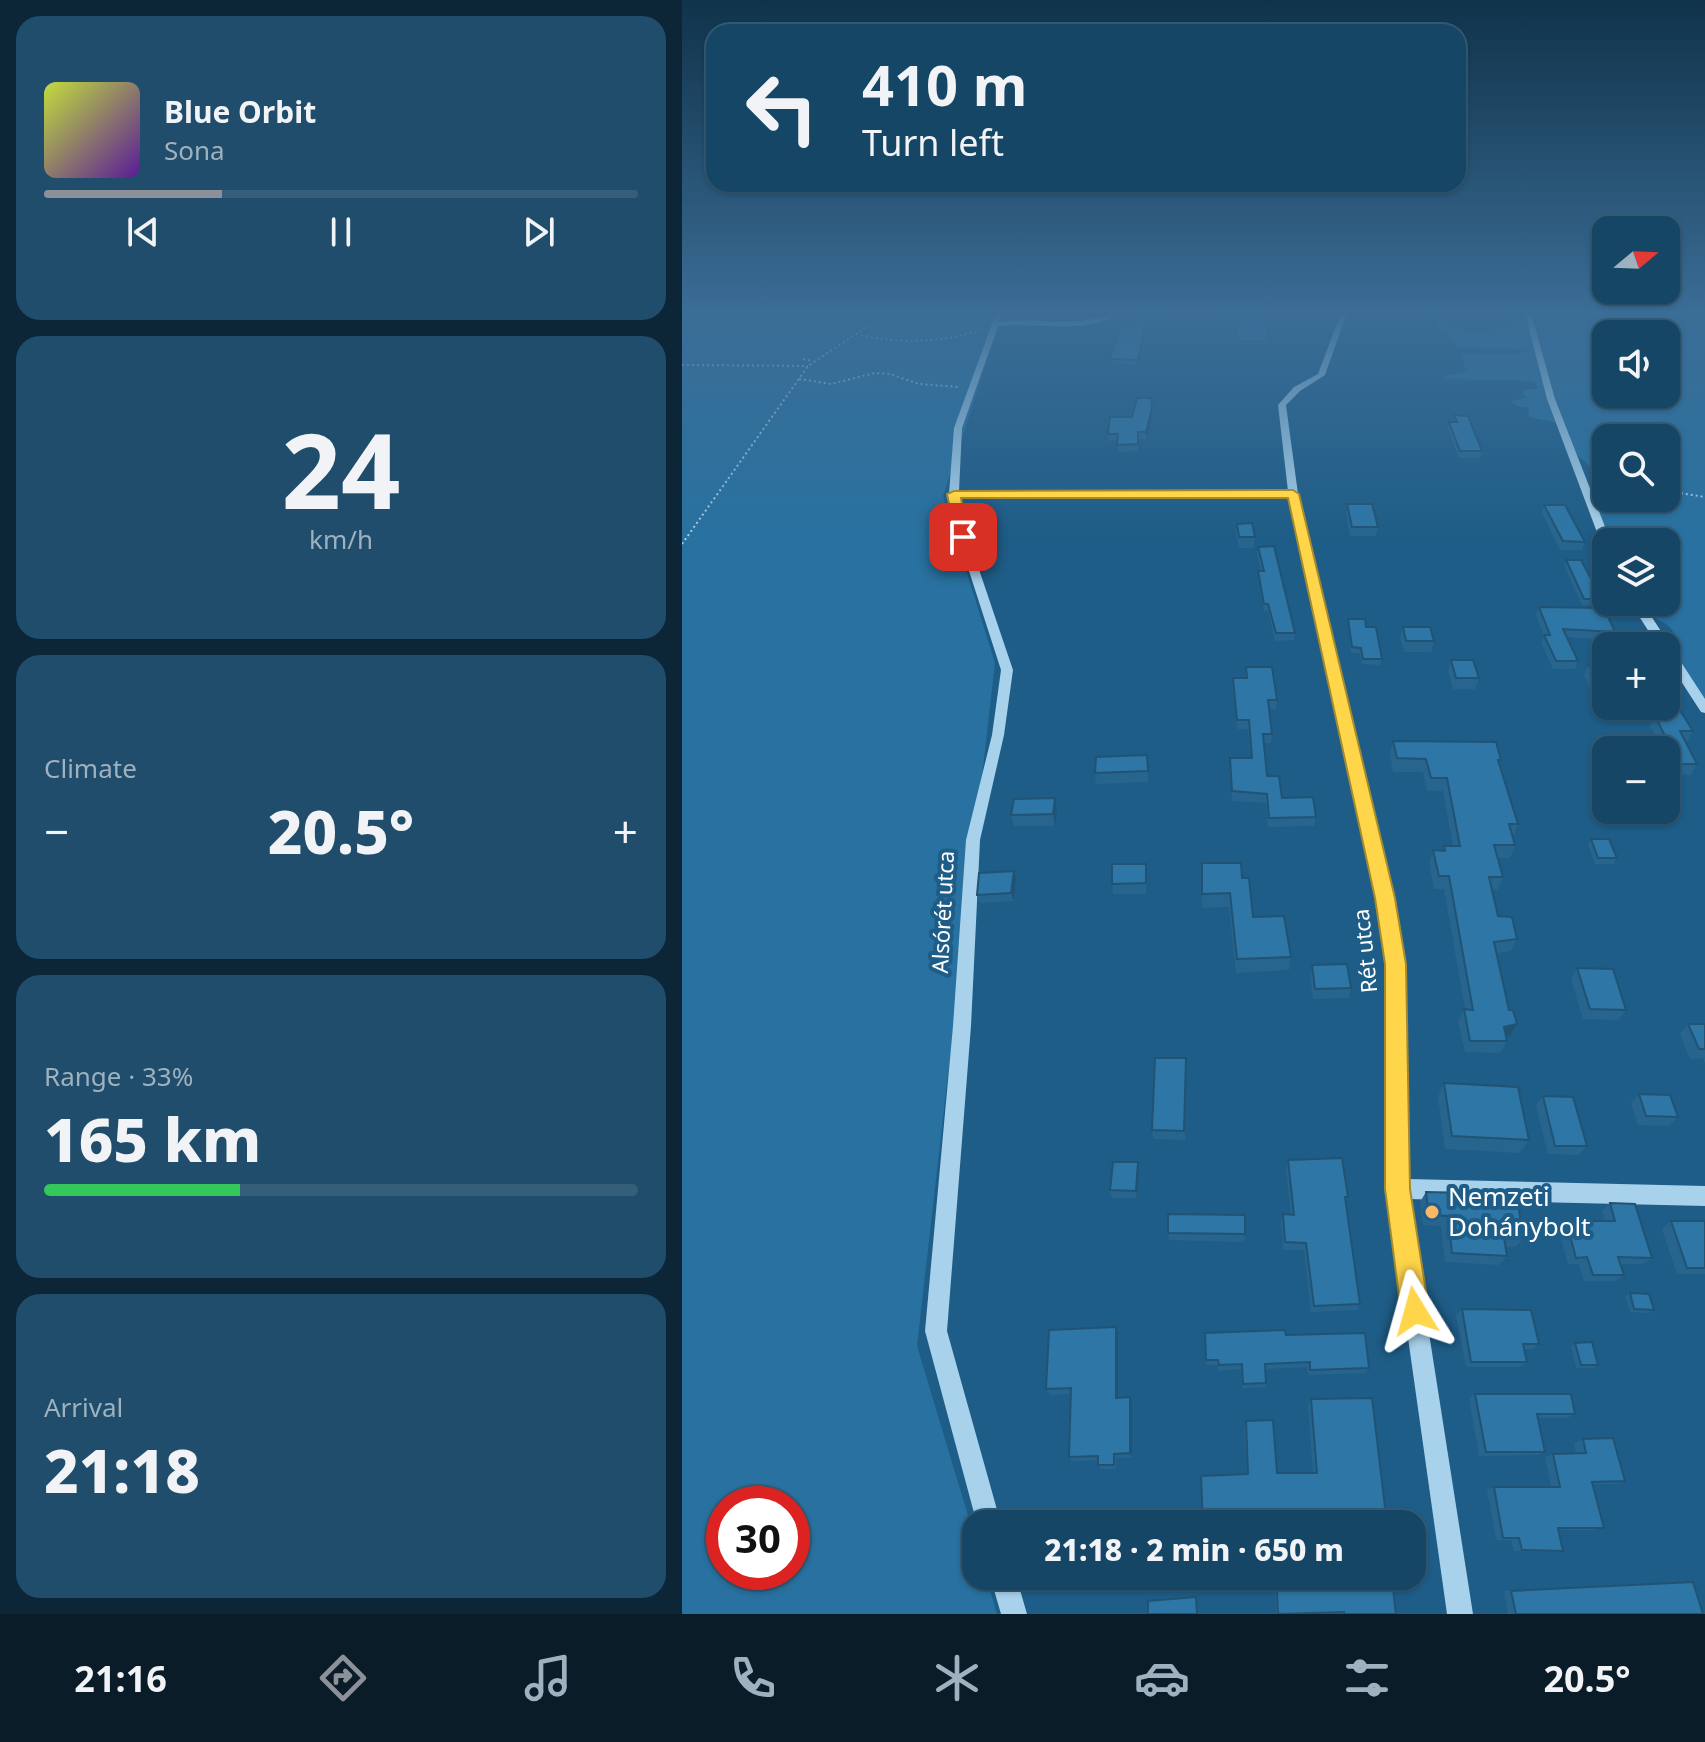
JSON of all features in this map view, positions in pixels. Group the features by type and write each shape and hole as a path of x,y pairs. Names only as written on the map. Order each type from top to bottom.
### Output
{"street":[{"name":"Rét utca","path":"1298,388 1282,405 1293,494 1385,898 1395,964 1397,1189 1460,1614"},
{"path":"1548,388 1600,528"},
{"name":"Alsórét utca","path":"971,389 958,428 954,494 963,537 1007,670 998,735 973,840 962,1026 936,1331 985,1510"},
{"path":"954,494 1293,494"},
{"path":"1680,671 1705,709"},
{"path":"1397,1189 1705,1196"},
{"path":"1007,1590 1014,1614"}],"path":[{"path":"682,544 792,388"},
{"path":"964,388 971,389"},
{"path":"1680,493 1705,497"}],"shaded area":[{"path":"682,388 978,388 943,496 995,663 917,1346 966,1510 962,1510 962,1590 990,1590 997,1614 682,1614"},
{"path":"1592,388 1592,408 1680,408 1680,388 1705,388 1705,705 1680,664 1680,632 1673,632 1654,616 1680,616 1680,528 1601,528 1594,512 1680,512 1680,424 1592,424 1592,468 1568,444 1565,439 1570,435 1563,424 1529,417 1528,407 1519,407 1510,401 1526,398 1522,390"}],"building":[{"path":"1137,398 1151,398 1152,408 1146,432 1138,432 1138,444 1117,445 1118,434 1108,434 1110,417 1132,417"},
{"path":"1454,415 1468,416 1482,451 1460,451 1449,422 1457,422"},
{"path":"1347,504 1372,504 1378,527 1352,527"},
{"path":"1544,505 1565,505 1585,542 1563,541"},
{"path":"1252,523 1255,537 1239,537 1237,524"},
{"path":"1274,546 1295,633 1276,633 1268,604 1264,604 1258,571 1264,571 1258,547"},
{"path":"1566,560 1581,560 1592,580 1592,599 1584,599"},
{"path":"1539,607 1592,608 1592,616 1608,616 1615,632 1563,629 1578,661 1556,661 1544,635 1550,635"},
{"path":"1348,619 1365,619 1366,627 1376,627 1382,659 1363,659 1361,648 1352,647"},
{"path":"1403,627 1430,627 1434,641 1406,641"},
{"path":"1451,660 1473,660 1479,678 1456,678"},
{"path":"1246,667 1272,667 1277,700 1268,700 1272,734 1263,734 1267,776 1279,776 1282,798 1313,797 1316,817 1269,818 1267,794 1232,791 1230,758 1252,758 1249,720 1237,720 1233,678 1247,678"},
{"path":"1680,710 1693,731 1680,731 1697,764 1680,764 1680,736 1665,736 1657,720 1680,720"},
{"path":"1393,741 1496,742 1501,760 1498,760 1518,824 1509,824 1515,845 1494,845 1503,877 1489,877 1498,916 1512,917 1517,939 1494,942 1509,1010 1513,1010 1517,1024 1504,1027 1507,1041 1470,1041 1464,1009 1473,1010 1449,876 1439,876 1433,850 1445,851 1444,846 1460,846 1447,778 1431,778 1426,759 1397,758"},
{"path":"1147,755 1148,771 1095,773 1096,757"},
{"path":"1055,798 1053,814 1011,815 1014,799"},
{"path":"1591,839 1609,839 1617,858 1598,858"},
{"path":"1202,863 1241,863 1242,878 1249,878 1253,917 1284,916 1291,957 1237,959 1230,893 1202,894"},
{"path":"1112,864 1146,864 1146,883 1112,884"},
{"path":"1014,871 1011,893 977,895 979,873"},
{"path":"1347,964 1351,988 1315,989 1312,965"},
{"path":"1577,968 1613,969 1626,1010 1590,1009"},
{"path":"1688,1024 1705,1024 1705,1049 1699,1049"},
{"path":"1155,1058 1186,1058 1184,1131 1152,1130"},
{"path":"1444,1083 1518,1087 1529,1140 1452,1136"},
{"path":"1639,1094 1670,1095 1678,1117 1646,1116"},
{"path":"1543,1096 1573,1097 1587,1146 1555,1146"},
{"path":"1342,1158 1360,1304 1314,1306 1306,1243 1285,1242 1283,1214 1294,1215 1288,1160"},
{"path":"1113,1162 1138,1162 1136,1191 1110,1190"},
{"path":"1426,1192 1516,1194 1524,1238 1504,1237 1507,1256 1452,1253 1448,1216 1429,1215"},
{"path":"1610,1203 1635,1204 1652,1258 1618,1257 1624,1275 1593,1275 1587,1257 1576,1258 1566,1221 1615,1221"},
{"path":"1168,1214 1245,1215 1245,1234 1168,1233"},
{"path":"1671,1221 1705,1221 1705,1268 1687,1268"},
{"path":"1630,1293 1649,1294 1654,1310 1634,1309"},
{"path":"1462,1309 1531,1310 1539,1344 1523,1344 1527,1362 1471,1362"},
{"path":"1116,1327 1116,1398 1130,1397 1130,1453 1114,1454 1114,1465 1098,1465 1098,1456 1069,1457 1071,1388 1046,1389 1049,1330"},
{"path":"1285,1330 1286,1335 1365,1333 1369,1368 1310,1370 1310,1362 1265,1364 1266,1383 1243,1384 1242,1364 1219,1365 1218,1360 1206,1360 1205,1333"},
{"path":"1592,1342 1598,1365 1581,1365 1575,1343"},
{"path":"1475,1394 1571,1394 1575,1414 1537,1414 1545,1452 1486,1452"},
{"path":"1372,1398 1385,1510 1202,1510 1201,1476 1248,1474 1246,1421 1273,1420 1277,1473 1317,1473 1311,1399"},
{"path":"1613,1438 1625,1481 1592,1482 1604,1528 1558,1528 1563,1551 1522,1550 1519,1538 1503,1538 1494,1487 1560,1487 1553,1454 1586,1453 1583,1439"},
{"path":"1693,1582 1703,1614 1516,1614 1511,1591"},
{"path":"1277,1590 1393,1590 1396,1614 1344,1612 1278,1614"},
{"path":"1196,1597 1197,1614 1148,1614 1148,1601"}],"place":[{"name":"Nemzeti Dohánybolt","path":"1432,1212"}],"route":[{"path":"963,537 954,494 1293,494 1346,718 1385,898 1395,964 1397,1189 1415,1311"}]}
